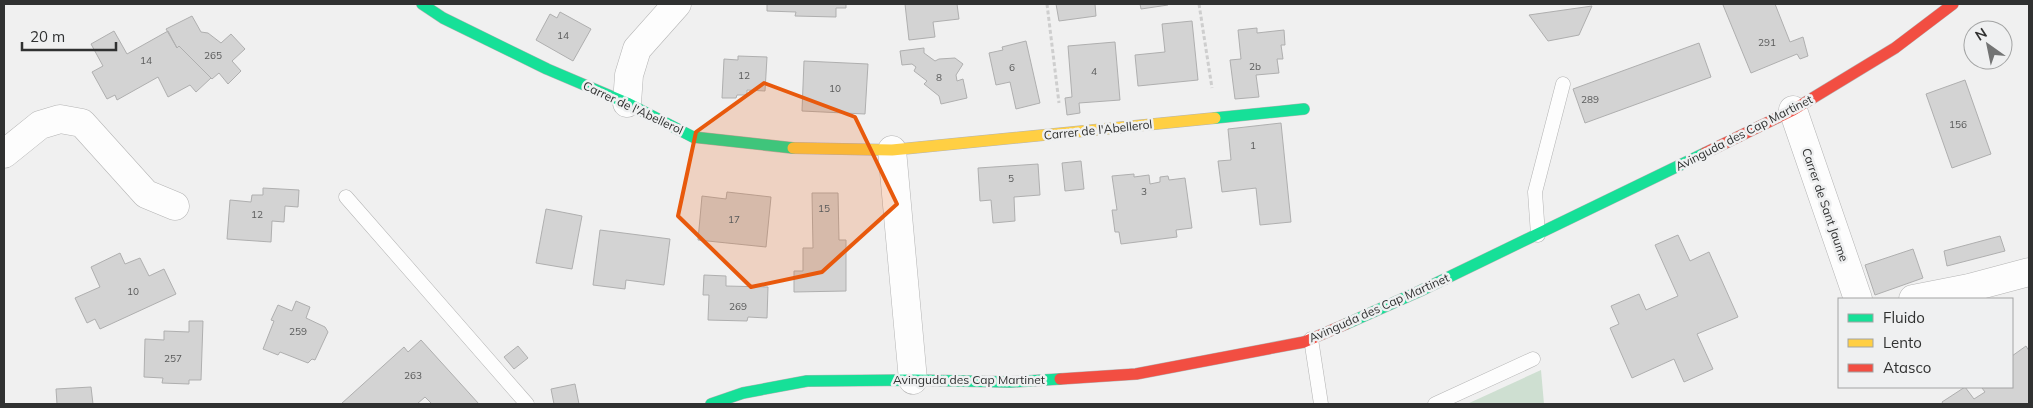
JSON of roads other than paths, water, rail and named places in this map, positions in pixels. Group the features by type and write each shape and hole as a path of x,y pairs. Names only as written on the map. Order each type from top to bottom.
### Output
{"street":[{"name":"Carrer de l'Abellerol","path":"422,4 443,18 547,69 627,103 693,137 784,148 892,150 1304,109"},
{"path":"627,103 628,75 637,49 677,4"},
{"name":"Avinguda des Cap Martinet","path":"710,404 743,393 807,381 913,380 1010,382 1136,374 1311,339 1420,291 1538,235 1793,110 1895,48 1953,4"},
{"name":"Carrer de Sant Jaume","path":"1793,110 1858,298"},
{"path":"4,154 40,125 60,119 82,124 146,194 175,206"},
{"path":"892,150 913,380"},
{"path":"1918,298 1969,288 2029,272"}],"lane":[{"path":"1538,235 1535,192 1563,84"},
{"path":"346,197 527,404"},
{"path":"1311,339 1321,404"},
{"path":"1434,404 1533,359"}]}
